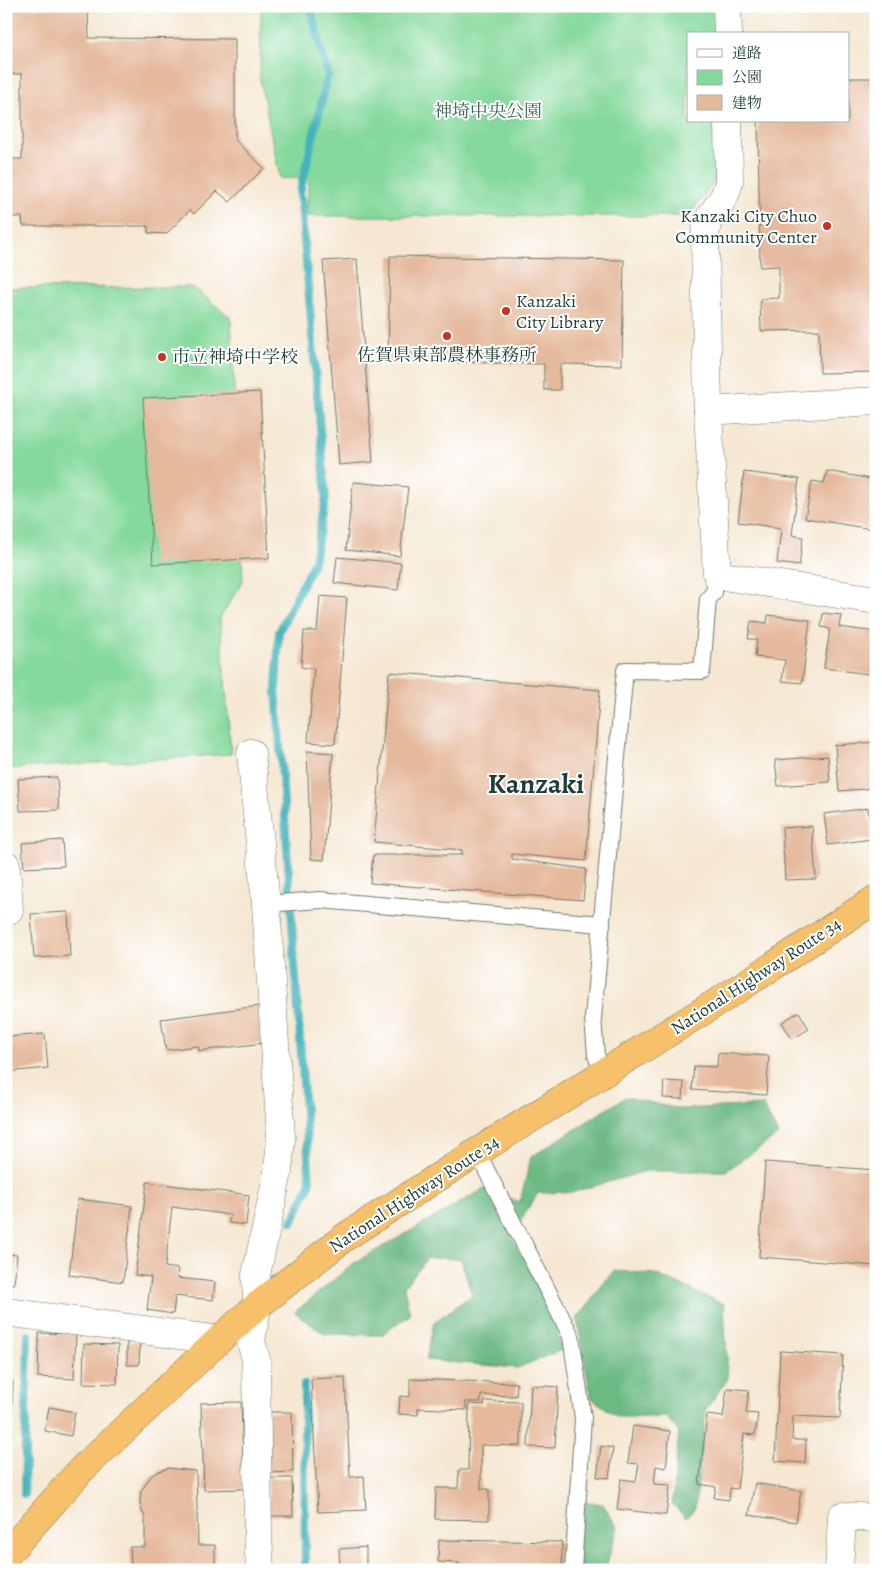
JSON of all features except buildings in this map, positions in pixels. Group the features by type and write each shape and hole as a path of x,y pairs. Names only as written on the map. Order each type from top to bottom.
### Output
{"highway":[{"name":"National Highway Route 34","path":"6,1555 81,1470 219,1340 257,1306 344,1237 876,899"}],"street":[{"path":"727,6 728,32"},
{"path":"728,122 729,182 725,195 707,222 705,236 708,411 717,575 876,600"},
{"path":"708,411 876,401"},
{"path":"251,753 266,904 281,1138 278,1172 256,1275 257,1306 252,1342 256,1360 260,1570"},
{"path":"6,865 9,910 6,910"},
{"path":"6,1312 219,1340"},
{"path":"840,1570 842,1516 876,1518"}],"lane":[{"path":"602,1074 596,1056 593,1018 625,670 702,671 708,599 714,592 717,575"},
{"path":"266,904 320,900 602,924"},
{"path":"477,1152 571,1336 583,1418 573,1570"}],"green space":[{"name":"神埼中央公園","path":"261,6 716,6 716,32 687,32 687,122 715,122 714,182 689,216 306,216 309,179 280,178 260,80"},
{"path":"193,287 231,318 243,581 220,618 231,754 6,769 6,288"},
{"path":"626,1097 680,1109 763,1105 778,1135 726,1171 646,1171 574,1192 538,1193 511,1237 548,1298 562,1350 517,1368 426,1360 434,1322 472,1295 461,1259 427,1258 404,1287 410,1315 381,1335 324,1334 295,1312 354,1263 484,1189 520,1202 531,1157"},
{"path":"613,1271 655,1274 724,1304 728,1379 706,1409 695,1508 686,1518 672,1504 679,1432 666,1417 618,1417 591,1398 577,1319"},
{"path":"570,1500 603,1504 618,1528 605,1570 567,1570"}],"waterway":[{"path":"292,1222 310,1184 276,688 279,632 314,561 326,498 300,192 328,75 310,6"},
{"path":"24,1494 28,1335"},
{"path":"304,1384 305,1570"}],"place":[{"name":"Kanzaki City Chuo Community Center","path":"827,226"},
{"name":"Kanzaki City Library","path":"506,311"},
{"name":"佐賀県東部農林事務所","path":"447,336"},
{"name":"市立神埼中学校","path":"162,357"}],"district":[{"name":"Kanzaki","path":"536,784"}]}
